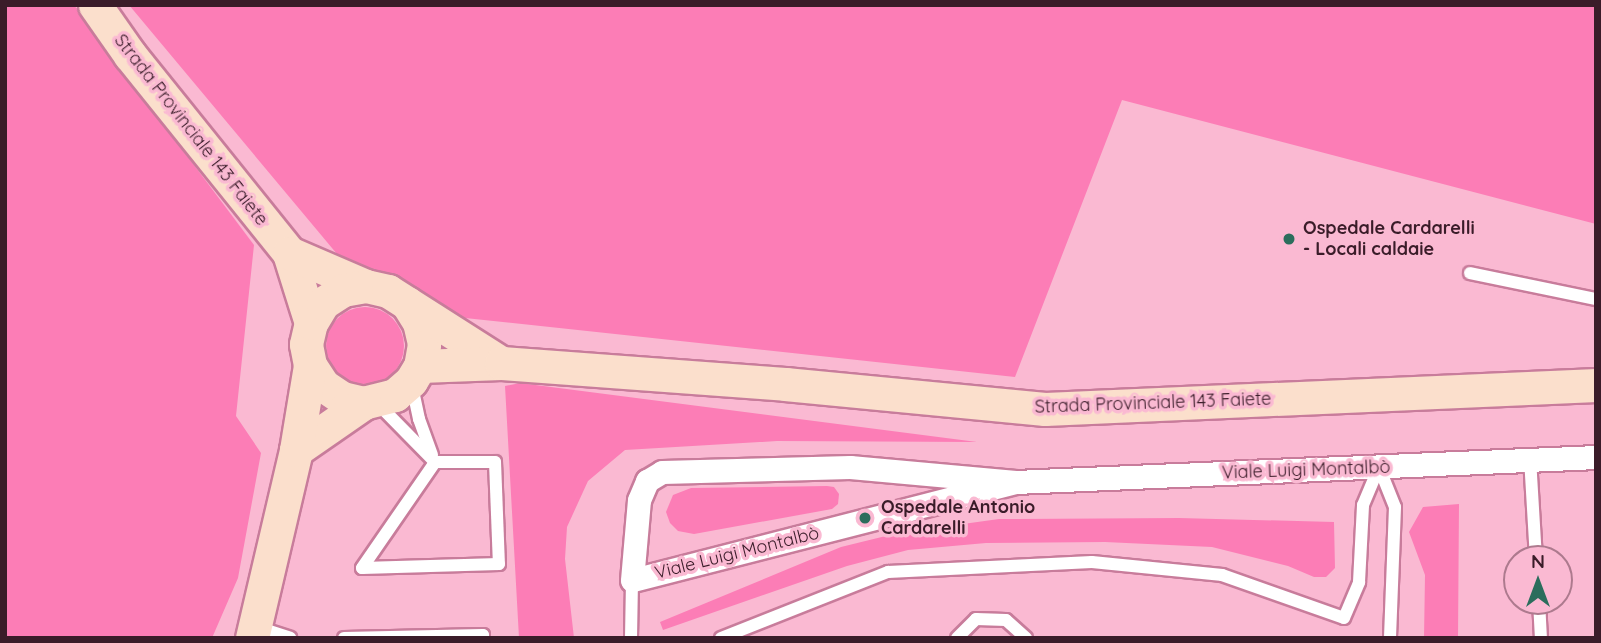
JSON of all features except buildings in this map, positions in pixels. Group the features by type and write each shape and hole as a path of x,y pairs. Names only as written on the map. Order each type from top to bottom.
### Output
{"main road":[{"name":"Strada Provinciale 143 Faiete","path":"95,5 130,55 289,253 311,323 306,344 310,365 296,450 254,632"},
{"name":"Strada Provinciale 143 Faiete","path":"289,253 366,286 388,291 501,363"},
{"path":"311,323 324,303 343,290 366,286"},
{"path":"296,450 370,402 395,395 416,373 424,344 419,322 407,303"},
{"name":"Strada Provinciale 143 Faiete","path":"416,373 501,363 785,384 1045,409 1596,385"},
{"path":"310,365 323,385 342,398 370,402"}],"street":[{"name":"Viale Luigi Montalbò","path":"1015,482 632,580 639,500 647,481 662,472 850,467 1015,482 1596,457"}],"lane":[{"path":"1470,273 1596,299"},
{"path":"416,373 419,419 435,462"},
{"path":"370,402 435,462 495,462 499,564 362,568 435,462"},
{"path":"1530,458 1535,545"},
{"path":"721,638 888,572 1092,562 1222,575 1344,618 1359,582 1363,505 1379,467"},
{"path":"1379,467 1395,507 1390,637"},
{"path":"631,638 632,580"},
{"path":"1540,615 1541,638"},
{"path":"957,638 976,619 1006,620 1026,638"},
{"path":"254,632 290,638"},
{"path":"344,638 483,635 483,638"}],"shaded area":[{"path":"5,5 74,5 254,245 236,416 261,453 238,578 212,638 5,638"},
{"path":"129,5 1596,5 1596,224 1122,100 1015,377 465,318 337,254"},
{"path":"365,307 380,310 393,318 401,331 404,346 401,361 393,374 380,382 365,385 350,382 337,374 329,361 326,346 329,331 337,318 350,310"},
{"path":"520,383 977,442 777,441 625,450 588,481 567,527 565,559 574,638 519,638 505,386"},
{"path":"834,487 839,494 838,504 832,509 694,534 678,531 670,523 666,512 673,495 691,488"},
{"path":"1459,504 1458,638 1424,638 1425,575 1409,532 1423,507"},
{"path":"1179,518 1334,522 1335,568 1326,577 1314,577 1288,566 1212,547 1105,542 986,543 908,550 847,566 663,630 660,622 841,547 898,533 999,519"}],"place":[{"name":"Ospedale Cardarelli - Locali caldaie","path":"1289,239"},
{"name":"Ospedale Antonio Cardarelli","path":"865,518"}]}
